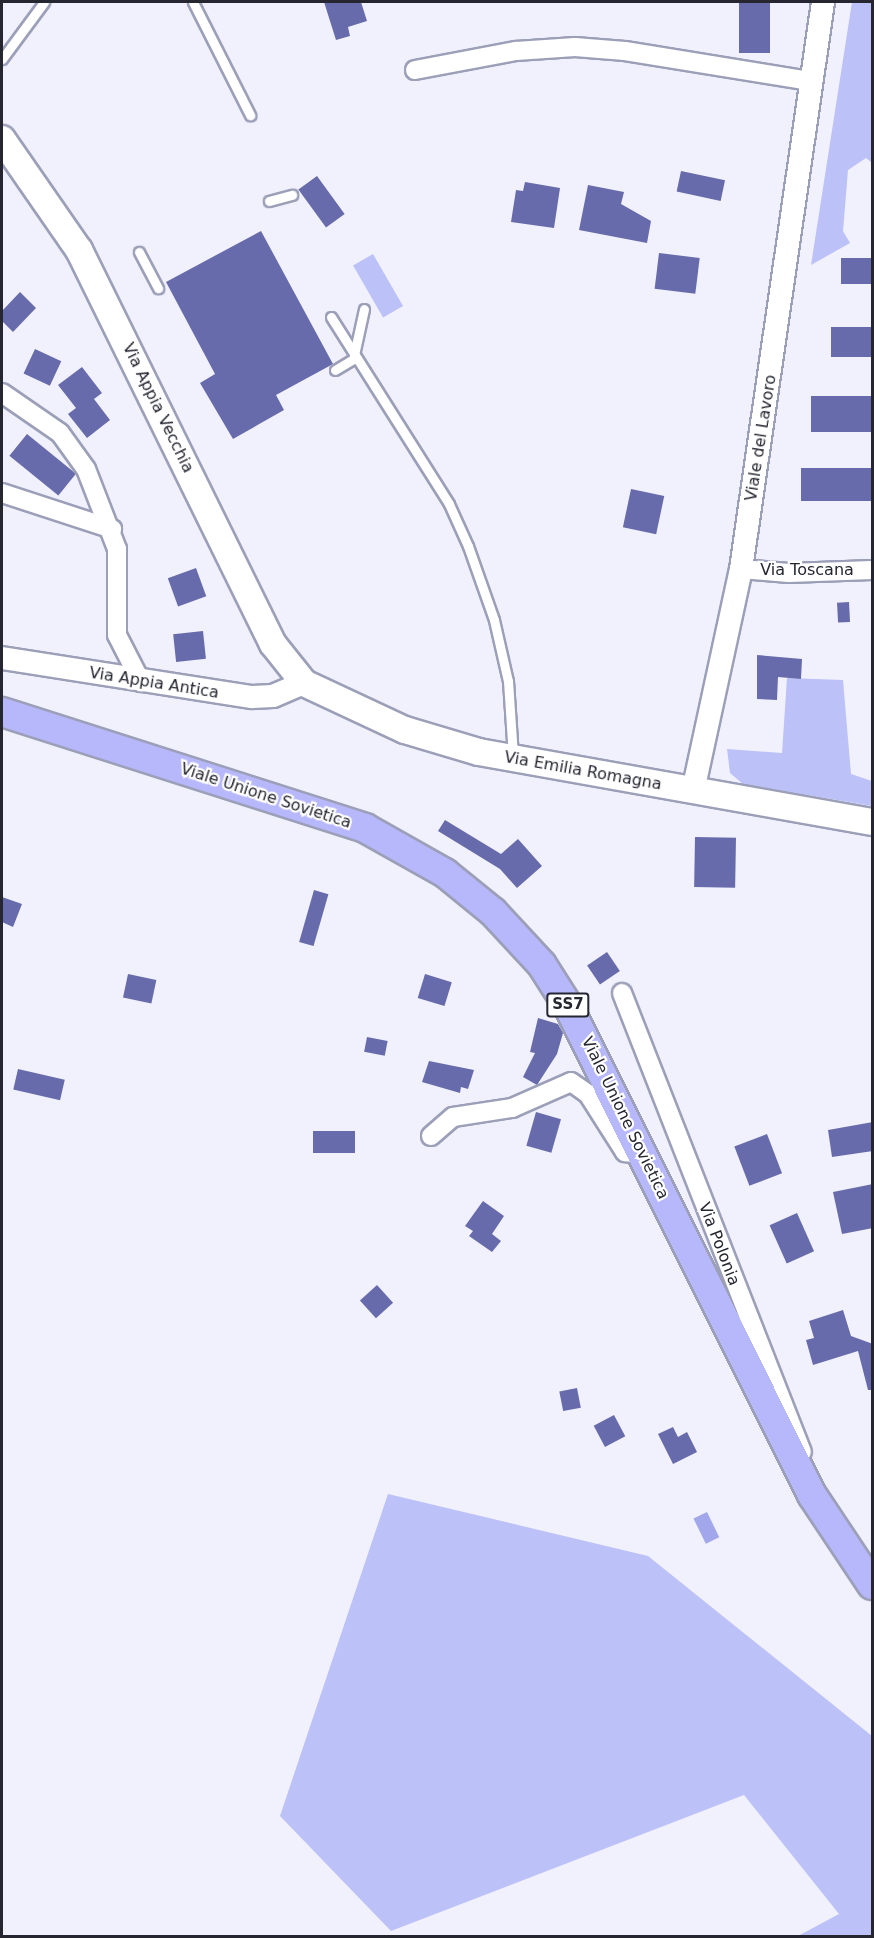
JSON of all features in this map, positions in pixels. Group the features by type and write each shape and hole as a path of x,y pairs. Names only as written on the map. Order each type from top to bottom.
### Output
{"main road":[{"name":"Via Appia Vecchia","path":"2,133 79,250 273,644 304,683"},
{"name":"Via Emilia Romagna","path":"304,683 405,730 513,759 873,822"},
{"name":"Viale Unione Sovietica","path":"2,712 346,821 397,844 445,873 511,930 555,984 812,1496 873,1585"}],"street":[{"name":"Viale del Lavoro","path":"693,791 741,569 824,2"},
{"path":"415,70 516,51 575,47 625,51 811,81"},
{"path":"2,393 68,441 86,469 112,529 120,569 117,635 141,682"},
{"path":"2,493 112,529"},
{"name":"Via Toscana","path":"741,569 789,573 873,570"},
{"name":"Via Appia Antica","path":"2,658 252,698 273,696 304,683"},
{"name":"Via Polonia","path":"622,993 788,1409 812,1496"},
{"path":"431,1136 453,1117 512,1108 571,1082 588,1094 621,1149 628,1155 642,1154"}],"lane":[{"path":"2,70 2,59 44,2"},
{"path":"193,2 250,115"},
{"path":"269,201 292,195"},
{"path":"139,252 158,288"},
{"path":"335,370 355,358 364,309"},
{"path":"331,317 443,495 468,546 494,621 508,681 513,759"}],"shaded area":[{"path":"852,2 872,2 872,163 866,158 848,170 843,231 850,243 811,265"},
{"path":"373,254 403,306 383,317 353,266"},
{"path":"787,678 843,680 851,774 872,781 872,806 743,784 730,773 727,749 782,753"},
{"path":"388,1494 648,1556 872,1736 872,1936 798,1936 839,1914 744,1795 391,1931 280,1816"},
{"path":"707,1512 719,1537 706,1544 694,1519"}],"building":[{"path":"324,2 361,2 367,21 348,27 350,36 336,40"},
{"path":"739,2 770,2 770,53 739,53"},
{"path":"681,171 725,180 721,201 677,192"},
{"path":"317,176 345,214 326,228 298,190"},
{"path":"525,182 560,188 554,228 511,222 516,190 523,191"},
{"path":"588,185 624,192 621,204 651,221 647,243 579,230"},
{"path":"261,231 333,364 276,395 284,410 233,439 200,383 215,374 166,282"},
{"path":"659,253 700,258 695,294 655,289"},
{"path":"841,258 872,258 872,284 841,284"},
{"path":"20,292 36,308 13,332 2,321 2,311"},
{"path":"831,327 872,327 872,357 831,357"},
{"path":"35,349 61,361 50,386 24,373"},
{"path":"82,367 102,393 94,399 110,420 87,438 68,414 76,408 58,385"},
{"path":"811,396 872,396 872,432 811,432"},
{"path":"27,434 76,474 58,495 9,456"},
{"path":"801,468 872,468 872,501 801,501"},
{"path":"631,489 664,496 656,534 623,527"},
{"path":"196,568 206,596 178,606 168,578"},
{"path":"849,602 850,622 838,623 837,603"},
{"path":"203,631 206,659 176,662 173,634"},
{"path":"757,655 802,659 801,679 778,677 777,700 757,699"},
{"path":"445,820 501,854 518,839 542,866 517,888 500,869 438,831"},
{"path":"695,837 736,838 735,888 694,887"},
{"path":"314,890 328,894 314,946 299,942"},
{"path":"2,897 22,904 13,927 2,922"},
{"path":"607,952 620,971 600,984 587,965"},
{"path":"128,974 156,980 151,1004 123,997"},
{"path":"425,974 452,982 444,1006 418,998"},
{"path":"538,1018 558,1024 563,1033 557,1054 537,1085 523,1077 535,1053 530,1052"},
{"path":"367,1037 388,1041 385,1056 364,1052"},
{"path":"429,1061 474,1070 468,1089 461,1087 460,1093 422,1082"},
{"path":"18,1069 65,1080 60,1100 13,1089"},
{"path":"536,1112 561,1119 551,1153 526,1146"},
{"path":"873,1122 873,1151 832,1157 828,1130"},
{"path":"313,1131 355,1131 355,1153 313,1153"},
{"path":"767,1134 782,1173 749,1186 734,1147"},
{"path":"873,1184 873,1228 842,1234 833,1192"},
{"path":"483,1201 504,1216 492,1234 501,1241 492,1252 469,1236 473,1231 465,1226"},
{"path":"797,1213 814,1251 787,1264 770,1225"},
{"path":"377,1285 393,1303 376,1318 360,1300"},
{"path":"843,1310 851,1336 873,1344 873,1390 868,1390 858,1351 813,1365 806,1340 814,1338 809,1321"},
{"path":"577,1388 581,1408 563,1411 559,1391"},
{"path":"614,1415 625,1436 605,1447 594,1426"},
{"path":"673,1427 678,1437 687,1432 697,1452 673,1464 658,1434"}]}
